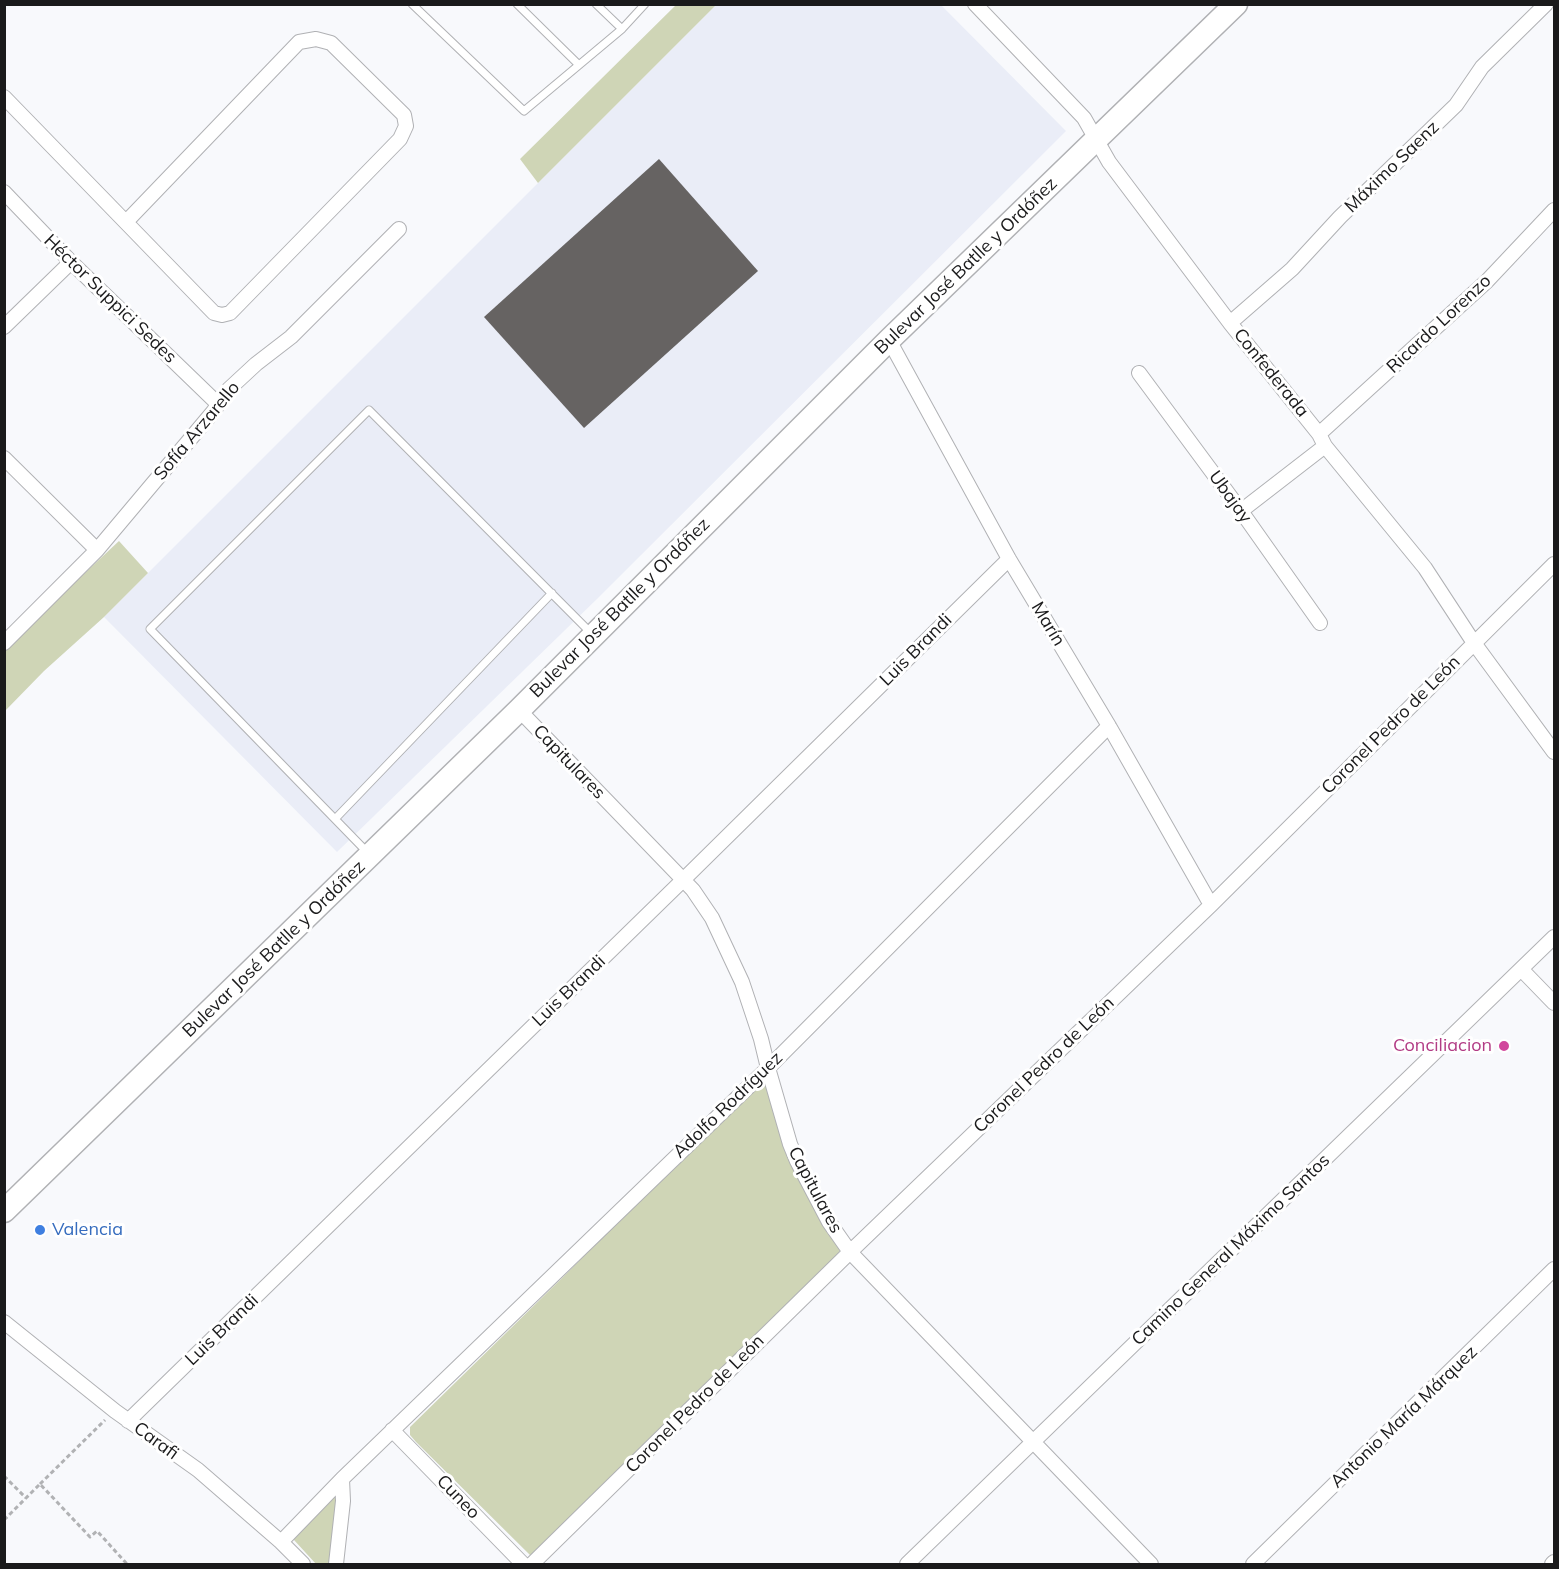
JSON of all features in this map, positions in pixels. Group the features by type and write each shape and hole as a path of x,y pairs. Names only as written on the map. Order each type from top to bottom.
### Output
{"main road":[{"name":"Bulevar José Batlle y Ordóñez","path":"4,1211 519,710 889,340 1236,4"}],"street":[{"name":"Confederada","path":"975,4 1084,118 1109,162 1230,323 1425,568 1474,643 1554,752"},
{"name":"Máximo Saenz","path":"1230,323 1292,269 1340,217 1456,105 1482,67 1546,4"},
{"path":"4,97 214,314 222,315 230,313 400,139 406,126 404,115 331,42 316,39 300,42 126,222"},
{"name":"Héctor Suppici Sedes","path":"4,192 71,262 218,404"},
{"name":"Ricardo Lorenzo","path":"1241,511 1322,440 1487,281 1554,210"},
{"name":"Sofía Arzarello","path":"4,643 98,550 230,389 256,364 291,337 399,229"},
{"path":"4,327 71,262"},
{"name":"Marín","path":"889,340 1009,559 1109,726 1211,905"},
{"name":"Ubajay","path":"1139,373 1320,622"},
{"path":"4,458 98,550"},
{"name":"Luis Brandi","path":"128,1421 1009,559"},
{"name":"Coronel Pedro de León","path":"532,1564 850,1252 1211,905 1554,564"},
{"name":"Capitulares","path":"519,710 693,890 712,918 730,953 749,1001 790,1144 797,1161 829,1222 850,1252 1150,1564"},
{"name":"Adolfo Rodríguez","path":"281,1542 342,1479 768,1068 1109,726"},
{"name":"Camino General Máximo Santos","path":"908,1564 1554,937"},
{"path":"1521,969 1554,1004"},
{"name":"Antonio María Márquez","path":"1253,1564 1554,1269"},
{"name":"Carafi","path":"4,1322 114,1411 198,1470 303,1564"},
{"name":"Cuneo","path":"393,1430 523,1564"},
{"path":"336,1564 343,1501 342,1479"}],"lane":[{"path":"412,4 524,111 622,29 645,4"},
{"path":"517,4 579,65"},
{"path":"596,4 622,29"},
{"path":"370,855 150,629 369,410 593,635"},
{"path":"335,819 552,593"}],"path":[{"path":"4,1520 114,1411"},
{"path":"4,1476 26,1498"},
{"path":"40,1484 90,1537 97,1531 127,1564"}],"shaded area":[{"path":"716,5 941,5 1066,131 599,597 337,852 104,617"}],"green space":[{"path":"676,5 716,5 538,183 520,159"},
{"path":"119,541 148,573 5,711 5,651"},
{"path":"760,1085 766,1086 840,1250 838,1255 531,1556 416,1442 410,1435 410,1427 753,1088"},
{"path":"336,1495 339,1499 331,1564 316,1564 294,1540 294,1536"}],"building":[{"path":"659,159 758,271 584,428 484,317"}],"place":[{"name":"Conciliacion","path":"1504,1046"},
{"name":"Valencia","path":"40,1230"}]}
